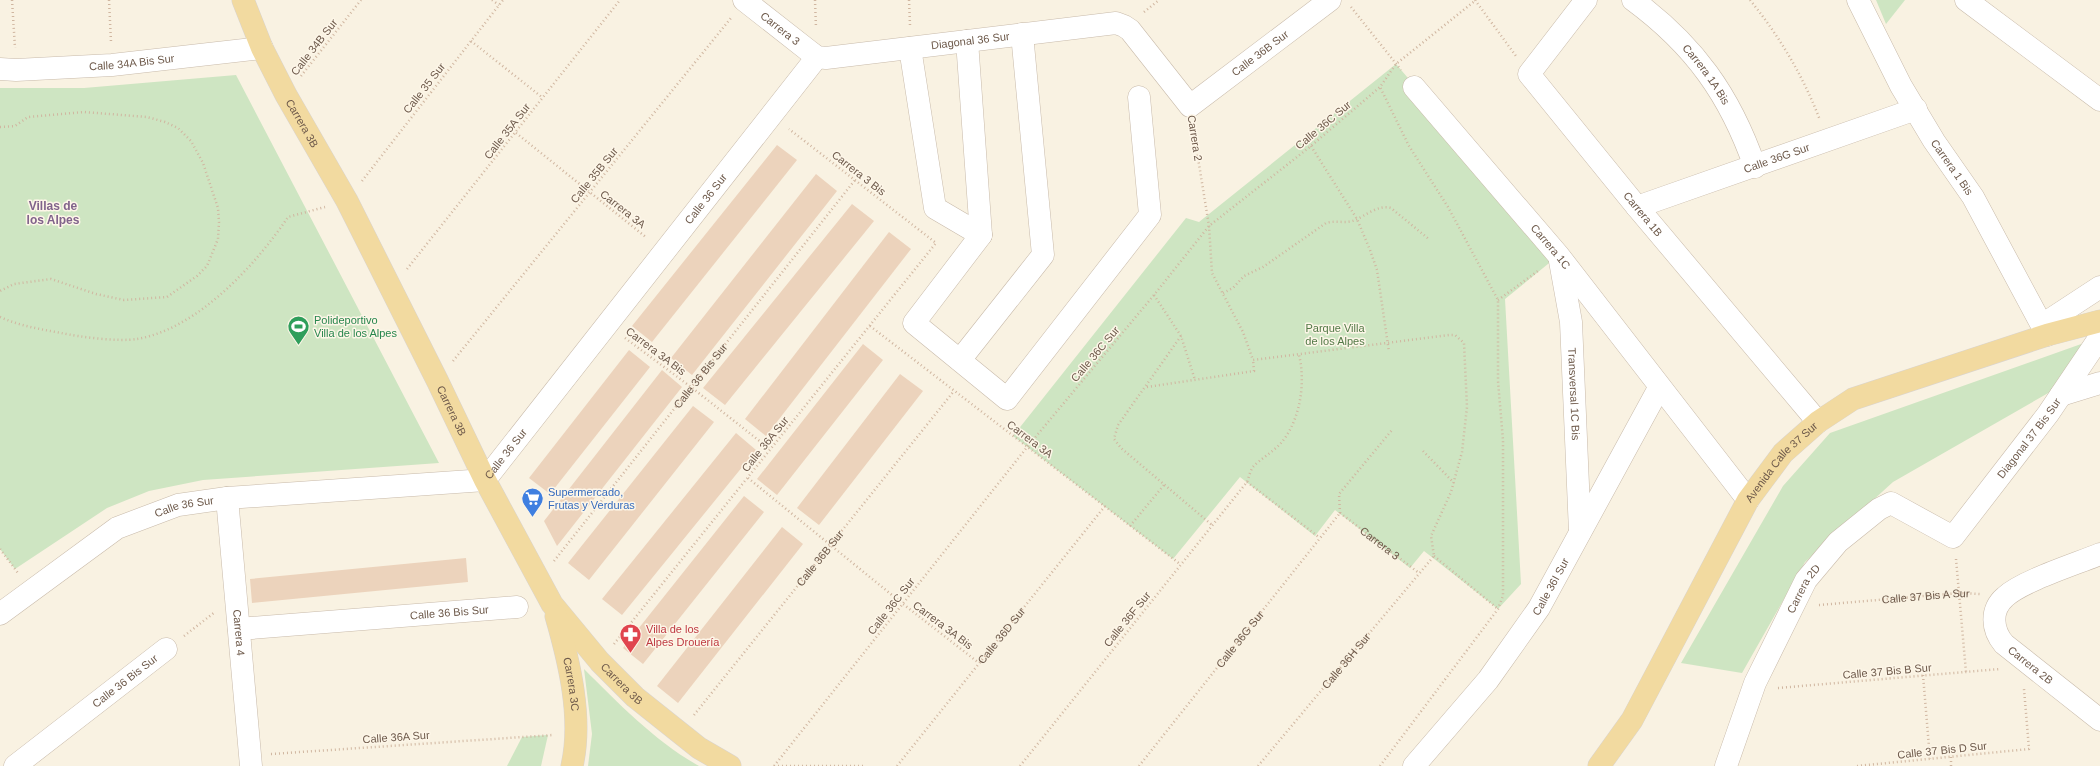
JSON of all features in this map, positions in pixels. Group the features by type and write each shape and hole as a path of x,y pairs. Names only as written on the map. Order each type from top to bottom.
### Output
{"main road":[{"name":"Carrera 3B","path":"243,0 262,48 286,95 347,201 437,380 485,480 552,604 600,662 635,697 699,748 730,766"},
{"name":"Avenida Calle 37 Sur","path":"1601,765 1632,720 1748,500 1783,453 1818,422 1853,400 2044,330 2100,321"},
{"name":"Carrera 3C","path":"552,604 565,647 574,702 575,733 572,766"}],"street":[{"name":"Carrera 3","path":"744,0 817,56"},
{"path":"1529,74 1586,0"},
{"name":"Carrera 1A Bis","path":"1633,0 1672,31 1707,71 1736,118 1755,167"},
{"name":"Carrera 1 Bis","path":"1858,0 1901,86 1934,141 1973,197 2044,330"},
{"path":"1966,0 2100,100"},
{"name":"Calle 36B Sur","path":"1190,106 1340,3"},
{"name":"Diagonal 36 Sur","path":"817,56 835,58 1107,23 1124,26"},
{"name":"Carrera 2","path":"1124,26 1190,106"},
{"path":"960,360 1043,255 1022,34"},
{"path":"968,41 981,235 914,323 1007,399 1150,215 1139,97"},
{"name":"Calle 34A Bis Sur","path":"8,69 112,65 262,48"},
{"path":"910,48 935,208 981,235"},
{"name":"Calle 36 Sur","path":"0,614 117,528 178,505 227,498 485,480 817,56"},
{"name":"Carrera 1B","path":"1529,74 1637,207 1818,422"},
{"name":"Carrera 1C","path":"1414,87 1559,256 1659,388 1748,500"},
{"name":"Calle 36G Sur","path":"1637,207 1755,167 1916,109"},
{"name":"Transversal 1C Bis","path":"1559,256 1571,322 1580,532"},
{"path":"2044,330 2100,287"},
{"name":"Diagonal 37 Bis Sur","path":"1953,537 2061,395 2100,337"},
{"path":"2061,395 2100,383"},
{"name":"Calle 36I Sur","path":"1414,766 1488,680 1508,654 1539,608 1659,388"},
{"name":"Carrera 4","path":"227,498 250,761"},
{"name":"Carrera 2D","path":"1726,766 1755,683 1791,608 1806,580 1838,542 1885,505 1895,505 1953,537"},
{"path":"2006,596 2026,585 2100,554"},
{"name":"Carrera 2B","path":"2006,596 1996,608 1994,619 1995,630 2004,644 2022,663 2100,720"},
{"name":"Calle 36 Bis Sur","path":"239,629 517,607"},
{"name":"Calle 36 Bis Sur","path":"15,766 166,649"}],"path":[{"path":"8,69 12,0"},
{"path":"108,0 112,65"},
{"name":"Calle 34B Sur","path":"298,80 361,0"},
{"path":"492,0 499,5"},
{"name":"Calle 35 Sur","path":"359,185 502,0"},
{"name":"Calle 35A Sur","path":"405,272 620,0"},
{"name":"Calle 35B Sur","path":"456,358 744,0"},
{"path":"1475,0 1529,74"},
{"name":"Calle 36C Sur","path":"774,766 1028,446 1154,295 1209,226 1311,146 1380,87 1396,64 1475,0"},
{"path":"1750,0 1771,26 1798,69 1828,141"},
{"path":"1340,3 1396,64 1414,87"},
{"path":"471,41 543,98"},
{"path":"1380,87 1409,146 1448,207 1498,300 1498,381 1503,440 1504,570 1503,596 1498,609 1380,766"},
{"name":"Carrera 2","path":"1190,106 1209,226 1212,273 1243,332 1253,360"},
{"path":"0,127 15,126 28,117 84,112 147,117 165,122 178,128 191,141 203,162 218,208 219,222 218,239 207,266 197,276 167,297 124,300 96,294 51,279 26,282 0,290"},
{"name":"Carrera 3 Bis","path":"771,115 936,243"},
{"name":"Carrera 3A","path":"516,133 665,252"},
{"path":"1311,146 1357,219 1377,270 1386,343 1389,352"},
{"name":"Calle 36 Bis Sur","path":"551,565 855,180"},
{"path":"1223,293 1233,288 1244,276 1263,267 1326,223 1335,221 1345,222 1357,219 1386,206 1430,240"},
{"path":"0,317 17,325 80,337 137,339 178,326 222,293 271,242 288,217 326,207"},
{"name":"Calle 36A Sur","path":"611,648 936,243"},
{"path":"1498,300 1559,256"},
{"path":"1154,295 1181,336 1195,380"},
{"name":"Carrera 3A Bis","path":"607,324 691,387 770,450"},
{"name":"Carrera 3A","path":"870,326 1181,564"},
{"path":"1147,387 1254,371 1253,360 1452,335 1460,339 1464,343 1467,407 1462,452 1454,483 1445,508 1431,536 1434,556 1498,609"},
{"path":"1181,336 1147,387 1118,425 1114,439 1117,445 1212,525"},
{"name":"Calle 36F Sur","path":"1020,766 1247,482 1253,467 1269,455 1290,429 1296,415 1301,391 1302,368 1299,355"},
{"name":"Calle 36B Sur","path":"691,719 954,391"},
{"path":"1340,513 1339,494 1392,430"},
{"path":"1423,451 1454,483"},
{"name":"Carrera 3A Bis","path":"748,478 830,546 979,663"},
{"path":"1247,482 1320,538"},
{"path":"1130,526 1164,485"},
{"name":"Calle 36D Sur","path":"898,766 1105,506"},
{"name":"Calle 36G Sur","path":"1139,766 1340,513"},
{"name":"Carrera 3","path":"1340,513 1419,573"},
{"path":"1953,537 1966,672"},
{"path":"0,550 32,590"},
{"name":"Calle 36H Sur","path":"1258,766 1434,556"},
{"name":"Calle 37 Bis A Sur","path":"1791,608 1959,593 2006,596"},
{"name":"Calle 36 Bis Sur","path":"166,649 236,595"},
{"name":"Calle 37 Bis B Sur","path":"1753,690 1966,672 2022,663"},
{"name":"Calle 37 Bis D Sur","path":"1857,766 2029,749 2022,663"},
{"path":"1923,676 1930,759"},
{"name":"Calle 36A Sur","path":"250,761 560,734"},
{"path":"1951,757 1951,766"},
{"path":"774,766 864,766"}],"green space":[{"path":"1876,0 1905,0 1886,24"},
{"name":"Parque Villa de los Alpes","path":"1396,64 1559,255 1505,299 1521,584 1498,609 1424,551 1410,568 1335,510 1315,536 1240,477 1173,559 1013,436 1186,218 1199,222"},
{"path":"236,75 439,463 203,480 149,491 107,508 15,569 0,549 0,88 84,88"},
{"path":"2084,343 2050,392 1893,482 1805,562 1742,673 1681,663 1783,486 1830,433"},
{"path":"584,669 638,722 668,746 699,766 588,766 592,734"},
{"path":"548,735 541,766 507,766 522,737"}],"building":[{"path":"777,145 797,160 652,342 632,326"},
{"path":"816,174 837,191 692,375 671,358"},
{"path":"852,204 874,221 725,405 703,388"},
{"path":"889,232 911,249 766,436 745,419"},
{"path":"863,344 883,360 777,495 757,479"},
{"path":"629,350 650,367 550,494 529,478"},
{"path":"662,370 682,387 557,546 544,521"},
{"path":"900,374 923,391 819,525 797,508"},
{"path":"693,406 714,422 589,580 568,563"},
{"path":"736,433 756,450 622,615 602,599"},
{"path":"744,496 764,512 643,664 623,648"},
{"path":"782,527 803,544 678,703 657,686"},
{"path":"466,558 468,582 252,603 250,579"}],"place":[{"name":"Polideportivo Villa de los Alpes","path":"298,346"},
{"name":"Supermercado, Frutas y Verduras","path":"532,518"},
{"name":"Villa de los Alpes Drouería","path":"630,654"}],"district":[{"name":"Villas de los Alpes","path":"53,213"}]}
